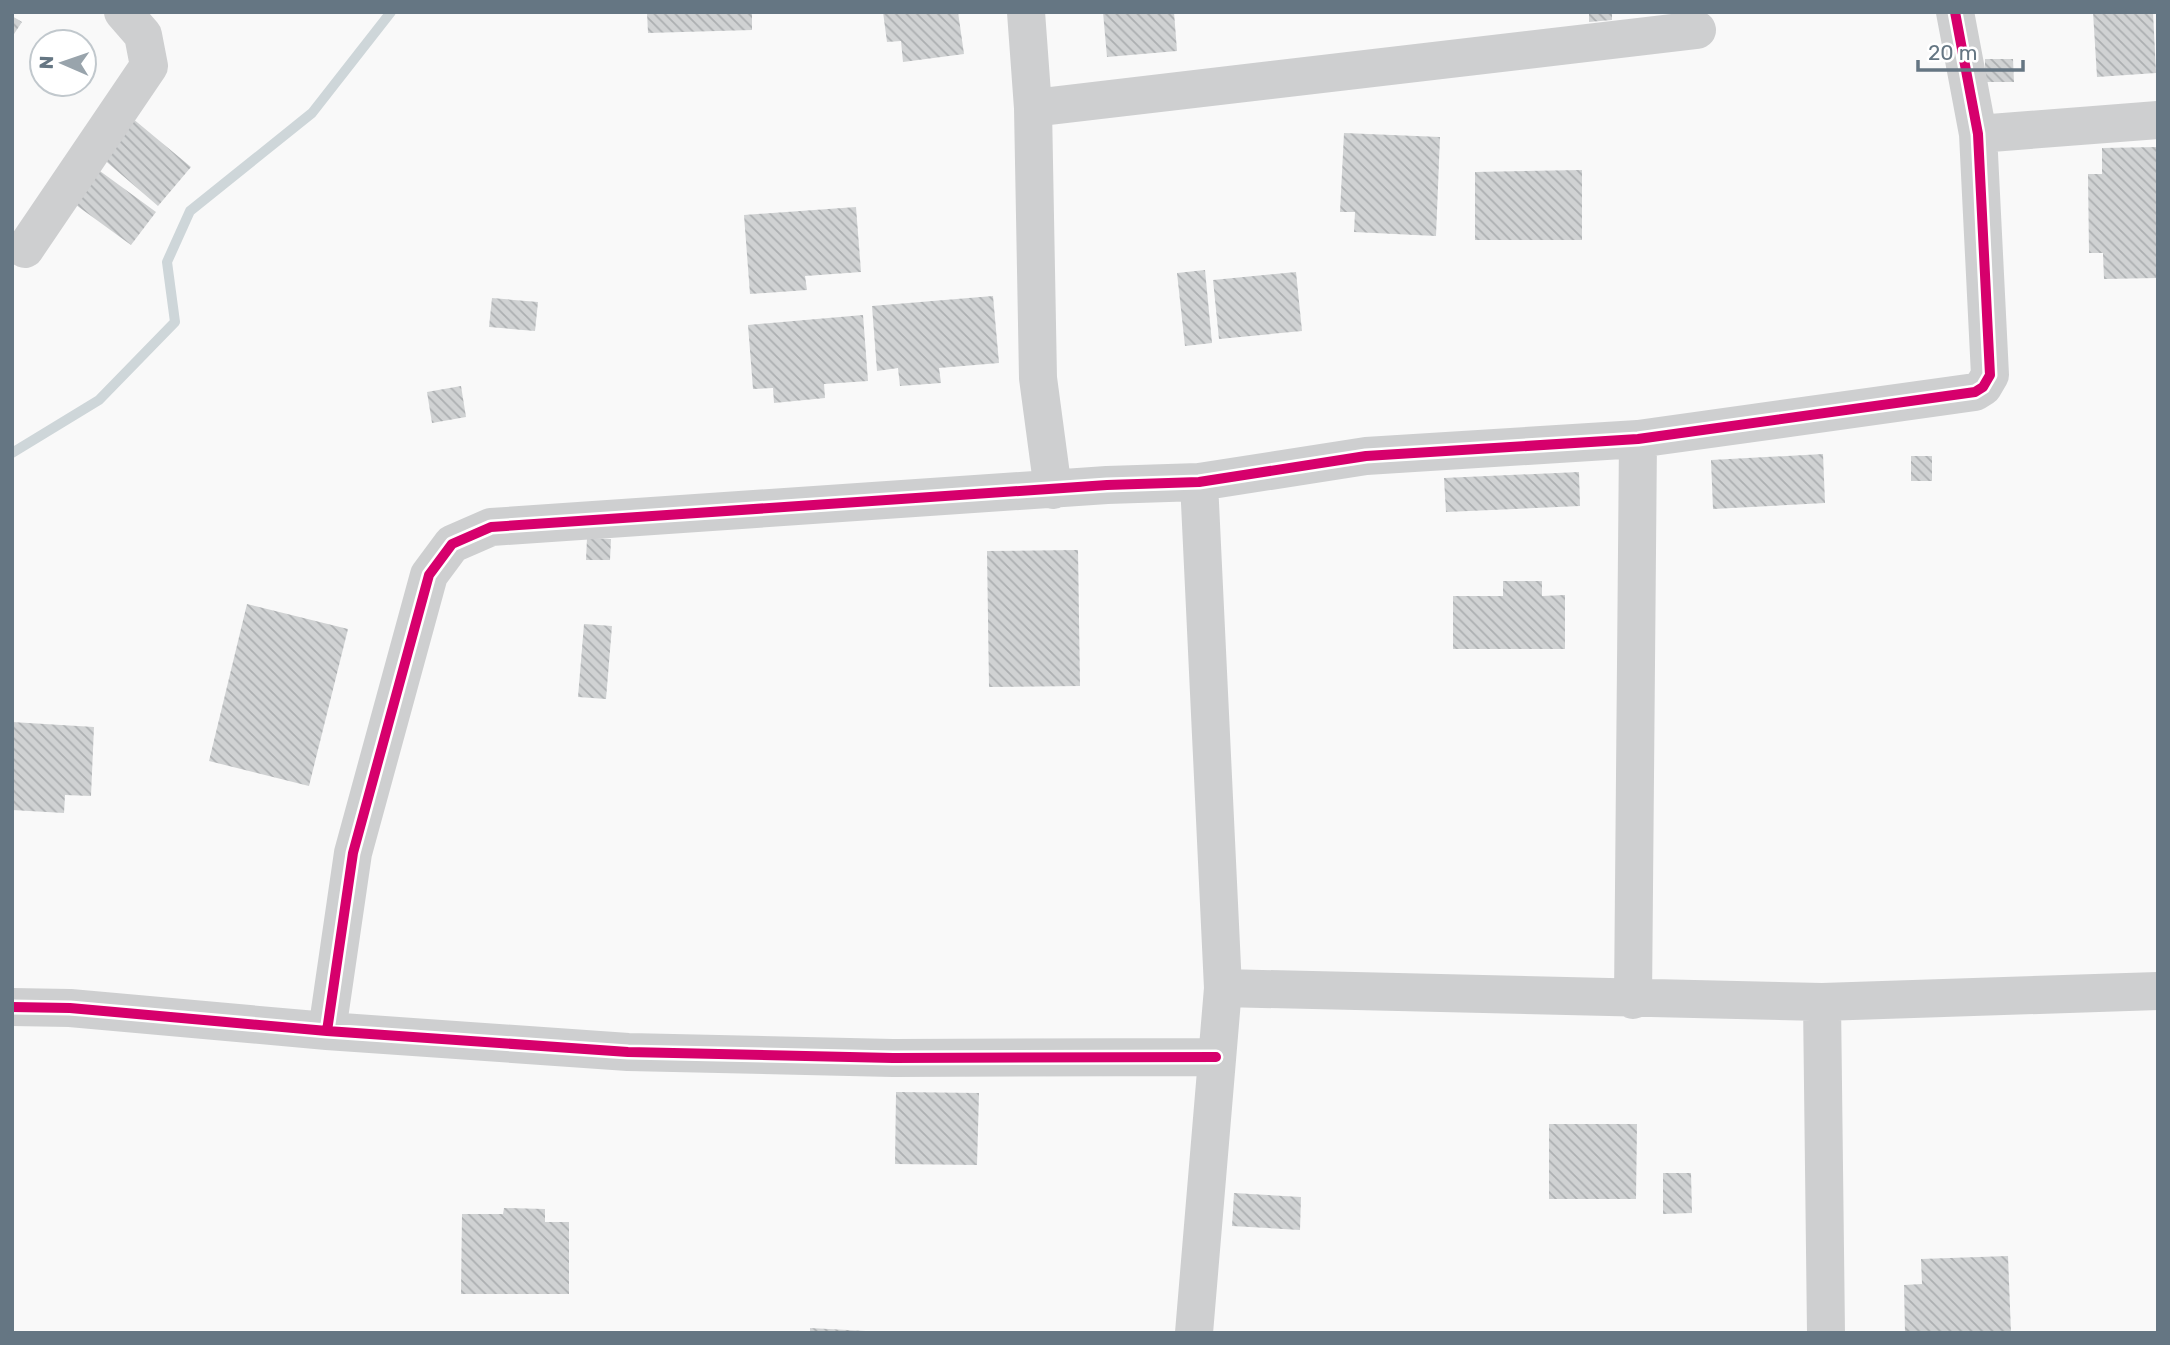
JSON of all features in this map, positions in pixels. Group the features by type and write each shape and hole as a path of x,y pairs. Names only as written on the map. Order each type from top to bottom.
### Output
{"street":[{"path":"24,248 149,66 143,35 123,12"},
{"path":"1026,12 1033,108 1038,378 1053,490"},
{"path":"327,1031 354,853 429,575 452,544 491,527 1199,482 1366,456 1638,439 1975,392 1983,387 1990,375 1978,134 1955,12"},
{"path":"1033,108 1697,30"},
{"path":"1978,134 2158,120"},
{"path":"1633,1000 1638,439"},
{"path":"1194,1333 1223,988 1199,482"},
{"path":"1223,988 1633,1000 1822,1002 2158,991"},
{"path":"1822,1002 1826,1333"},
{"path":"12,1007 83,1009 327,1031 628,1052 893,1058 1216,1057"}],"building":[{"path":"647,12 752,12 752,30 648,33"},
{"path":"883,12 958,12 964,54 903,62 901,41 887,42"},
{"path":"1103,12 1174,12 1177,51 1107,57"},
{"path":"1589,12 1612,12 1612,20 1589,22"},
{"path":"2093,12 2153,12 2156,73 2097,77"},
{"path":"12,16 22,22 12,37"},
{"path":"1985,59 2013,59 2014,82 1985,82"},
{"path":"126,113 191,167 158,206 94,151"},
{"path":"1344,133 1440,137 1436,236 1354,232 1355,212 1340,212"},
{"path":"2158,147 2158,278 2104,279 2103,253 2089,253 2088,174 2102,174 2102,148"},
{"path":"89,163 156,212 131,245 65,197"},
{"path":"1582,170 1582,240 1475,240 1475,172"},
{"path":"856,207 861,272 805,276 807,290 750,294 744,215"},
{"path":"1205,270 1212,343 1185,346 1177,273"},
{"path":"1296,272 1302,331 1219,339 1213,280"},
{"path":"993,296 999,363 939,368 941,383 900,386 898,368 877,371 872,306"},
{"path":"492,298 538,302 535,331 489,327"},
{"path":"863,315 868,381 824,384 825,398 774,403 773,388 753,389 748,325"},
{"path":"461,386 466,417 432,423 427,392"},
{"path":"1823,454 1825,503 1713,509 1711,460"},
{"path":"1911,456 1932,456 1932,481 1911,481"},
{"path":"1579,472 1580,506 1446,512 1444,478"},
{"path":"587,538 611,539 610,560 586,560"},
{"path":"1078,550 1080,686 989,687 987,551"},
{"path":"1503,581 1542,581 1542,596 1565,595 1565,649 1453,649 1453,596 1503,596"},
{"path":"247,604 348,629 309,786 209,761"},
{"path":"584,624 612,626 606,699 578,697"},
{"path":"12,722 94,727 91,796 65,795 64,813 12,810"},
{"path":"896,1092 979,1093 977,1165 895,1164"},
{"path":"1549,1124 1637,1124 1636,1199 1549,1199"},
{"path":"1663,1173 1691,1173 1692,1213 1663,1214"},
{"path":"1234,1193 1301,1197 1300,1230 1232,1226"},
{"path":"504,1208 545,1209 545,1222 569,1222 569,1294 461,1294 462,1214 503,1214"},
{"path":"2008,1256 2011,1333 1905,1333 1904,1285 1922,1284 1921,1259"},
{"path":"810,1328 866,1331 866,1333 810,1333"}],"waterway":[{"path":"12,453 99,400 175,322 167,262 190,211 312,113 391,12"}],"cycle path":[{"path":"327,1031 353,853 429,575 452,544 491,527 1107,485 1199,482 1366,456 1638,439 1975,392 1983,387 1990,375 1978,134 1955,12"},
{"path":"12,1007 70,1008 327,1031 628,1052 893,1058 1216,1057"}]}
